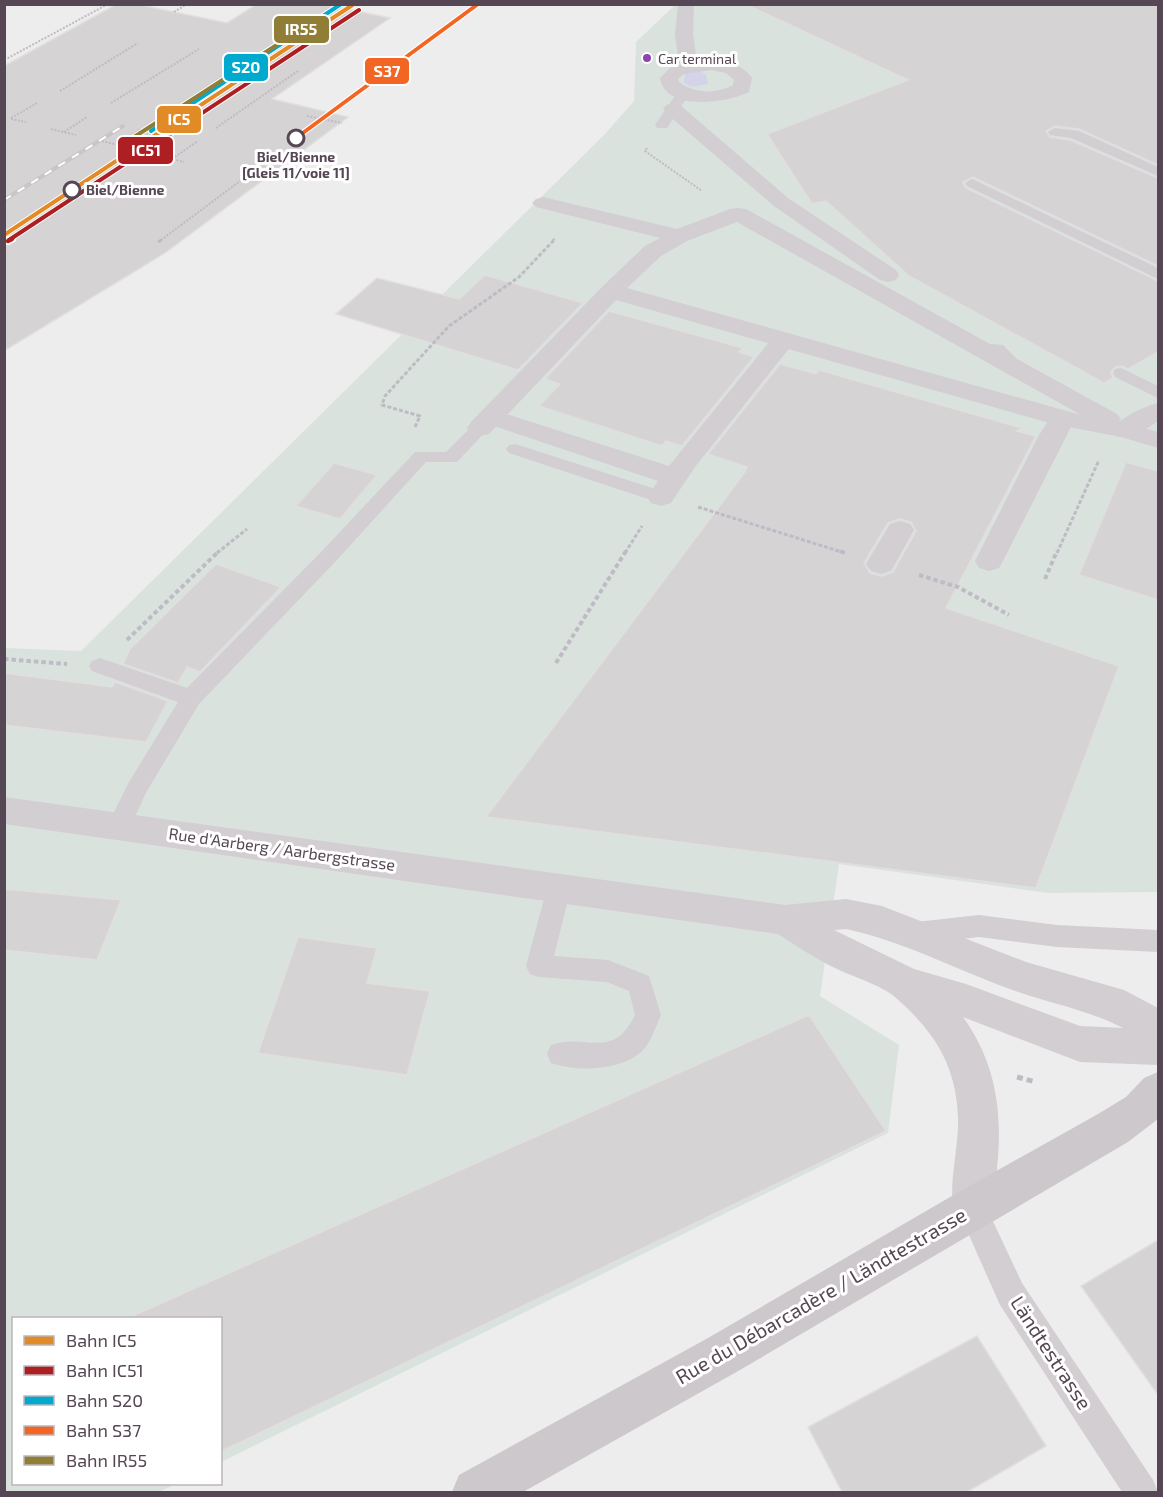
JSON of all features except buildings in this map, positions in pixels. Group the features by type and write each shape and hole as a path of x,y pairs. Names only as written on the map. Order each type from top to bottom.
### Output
{"main road":[{"name":"Rue du Débarcadère / Ländtestrasse","path":"476,1492 724,1354 1113,1128 1140,1110 1158,1091"}],"street":[{"path":"686,4 684,35 689,66"},
{"path":"689,66 723,67 739,73 744,83 736,92 673,109 675,89 669,78 672,73 689,66"},
{"path":"673,109 781,202 977,333 1008,364"},
{"path":"543,202 680,236"},
{"path":"783,341 667,487 486,422 610,291 653,251 680,236 738,214 1079,401 1125,430"},
{"path":"610,291 1062,419 1125,430 1158,440"},
{"path":"1125,430 1158,411"},
{"path":"989,561 1062,419"},
{"path":"881,564 900,530"},
{"name":"Rue d'Aarberg / Aarbergstrasse","path":"4,810 785,920 846,915 882,921 1022,977 1110,1002 1158,1028"},
{"name":"Rue d'Aarberg / Aarbergstrasse","path":"785,920 838,952 907,984 966,1001 1080,1044 1158,1047"},
{"name":"Rue d'Aarberg / Aarbergstrasse","path":"907,984 954,1035 972,1072 980,1130 972,1208"}],"lane":[{"path":"1056,132 1074,134 1158,172"},
{"path":"972,183 1158,274"},
{"path":"1140,248 1136,252 1140,257 1158,265"},
{"path":"1121,373 1158,393"},
{"path":"119,826 137,788 191,698 329,556 421,456 451,458 486,422"},
{"path":"515,449 667,487"},
{"path":"100,666 191,698"},
{"path":"559,888 539,966 608,971 640,984 648,1015 633,1043 614,1053 592,1056 561,1054"},
{"name":"Rue d'Aarberg / Aarbergstrasse","path":"916,933 979,926 1057,936 1158,941"},
{"name":"Ländtestrasse","path":"972,1208 1011,1294 1141,1492"}],"path":[{"path":"4,58 8,58 108,4"},
{"path":"174,12 187,4"},
{"path":"60,91 138,43"},
{"path":"111,103 199,49"},
{"path":"164,116 248,60"},
{"path":"216,128 298,71"},
{"path":"26,122 11,118 37,103"},
{"path":"673,109 645,152 738,214"},
{"path":"307,116 342,123"},
{"path":"64,132 87,117"},
{"path":"303,135 325,119"},
{"path":"51,129 76,135"},
{"path":"117,145 141,129"},
{"path":"102,141 130,148"},
{"path":"172,159 198,141"},
{"path":"156,155 184,162"},
{"path":"158,242 272,158"},
{"path":"421,456 414,435 414,428 420,416 382,405 385,396 448,326 519,277 580,212"},
{"path":"1045,579 1106,446 1125,430"},
{"path":"556,663 667,487 881,564 958,587 1009,615"},
{"path":"4,659 100,666 205,563 247,529"},
{"path":"1008,1074 1036,1082"}],"shaded area":[{"path":"675,5 1158,5 1158,892 1048,893 839,864 820,996 899,1045 888,1133 222,1462 222,1317 12,1317 12,1485 175,1485 158,1492 5,1492 5,648 81,651 606,133 634,101 636,42"},
{"path":"700,71 706,75 708,84 692,87 684,83 685,73"}],"railway":[{"path":"4,200 123,126"}],"rail line":[{"name":"S20","path":"151,131 341,4"},
{"name":"IC5","path":"4,235 354,4"},
{"name":"S37","path":"296,138 478,4"},
{"name":"IC51","path":"8,241 359,10"},
{"name":"IR55","path":"131,139 320,17"}],"place":[{"name":"Car terminal","path":"647,58"},
{"name":"Biel/Bienne [Gleis 11/voie 11]","path":"296,138"},
{"name":"Biel/Bienne","path":"72,190"}]}
